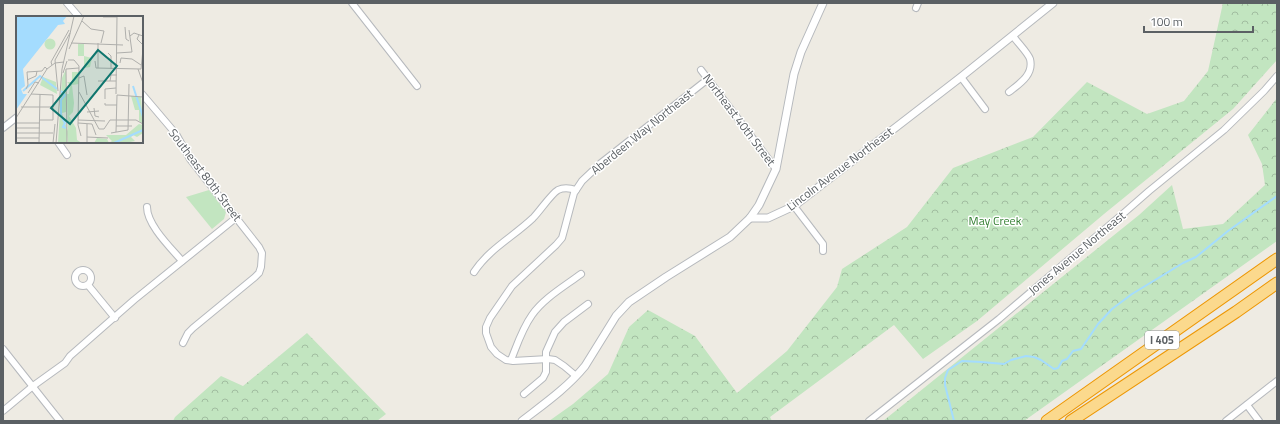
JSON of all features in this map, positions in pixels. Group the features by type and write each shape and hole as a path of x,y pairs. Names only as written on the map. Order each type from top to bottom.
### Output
{"highway":[{"name":"I 405","path":"1047,421 1277,259"},
{"name":"I 405","path":"1071,421 1236,312 1277,283"},
{"path":"1080,421 1112,394"}],"street":[{"path":"67,3 77,16"},
{"path":"352,3 417,86"},
{"path":"522,421 576,376 585,366 616,316 629,302 730,237 750,218 759,205 776,170 797,61 823,3"},
{"name":"Lincoln Avenue Northeast","path":"750,218 768,218 794,206 961,77 1053,3"},
{"path":"1009,92 1025,79 1030,66 1030,58 1013,36"},
{"name":"Northeast 40th Street","path":"701,70 776,170"},
{"name":"Jones Avenue Northeast","path":"869,421 999,319 1149,191 1224,130 1264,91 1277,76"},
{"path":"961,77 986,109"},
{"name":"Aberdeen Way Northeast","path":"511,360 506,360 497,354 491,347 486,333 486,327 494,311 512,286 562,238 576,190 601,163 708,79"},
{"name":"Southeast 80th Street","path":"143,95 176,134 190,159 237,217 262,253 259,273 193,328 188,333 183,343"},
{"path":"3,128 16,118"},
{"path":"59,143 67,155"},
{"path":"474,272 488,254 526,225 542,209 555,192 565,188 576,190"},
{"path":"794,206 823,244 823,251"},
{"path":"147,207 147,214 153,226 182,261"},
{"path":"3,411 33,386 65,363 70,356 154,284 237,217"},
{"path":"576,376 555,360 511,360 527,322 535,311 544,302 581,274"},
{"path":"88,285 115,318"},
{"path":"524,394 543,378 546,372 548,344 555,332 564,322 588,304"},
{"path":"3,349 60,421"},
{"path":"1226,421 1277,381"},
{"path":"1247,405 1259,421"}],"green space":[{"name":"May Creek","path":"1223,3 1277,3 1277,60 1233,109 1104,214 977,321 923,359 894,325 770,417 772,421 549,421 573,404 608,374 629,327 648,310 695,336 737,393 787,351 837,287 842,269 907,227 953,168 1033,137 1087,82 1147,114 1184,101 1208,71"},
{"path":"1277,98 1277,241 1024,421 883,421 1139,215 1172,185 1183,229 1223,224 1265,185 1262,164 1248,135"},
{"path":"209,190 226,212 224,219 212,229 186,197"},
{"path":"307,333 386,414 377,421 173,421 175,417 221,376 243,386"}],"waterway":[{"name":"May Creek","path":"954,421 945,385 945,378 948,370 962,361 1004,364 1011,360 1026,356 1041,360 1054,369 1058,368 1062,361 1067,359 1073,351 1081,349 1098,324 1112,309 1132,294 1183,263 1196,257 1228,231 1277,196"}]}
